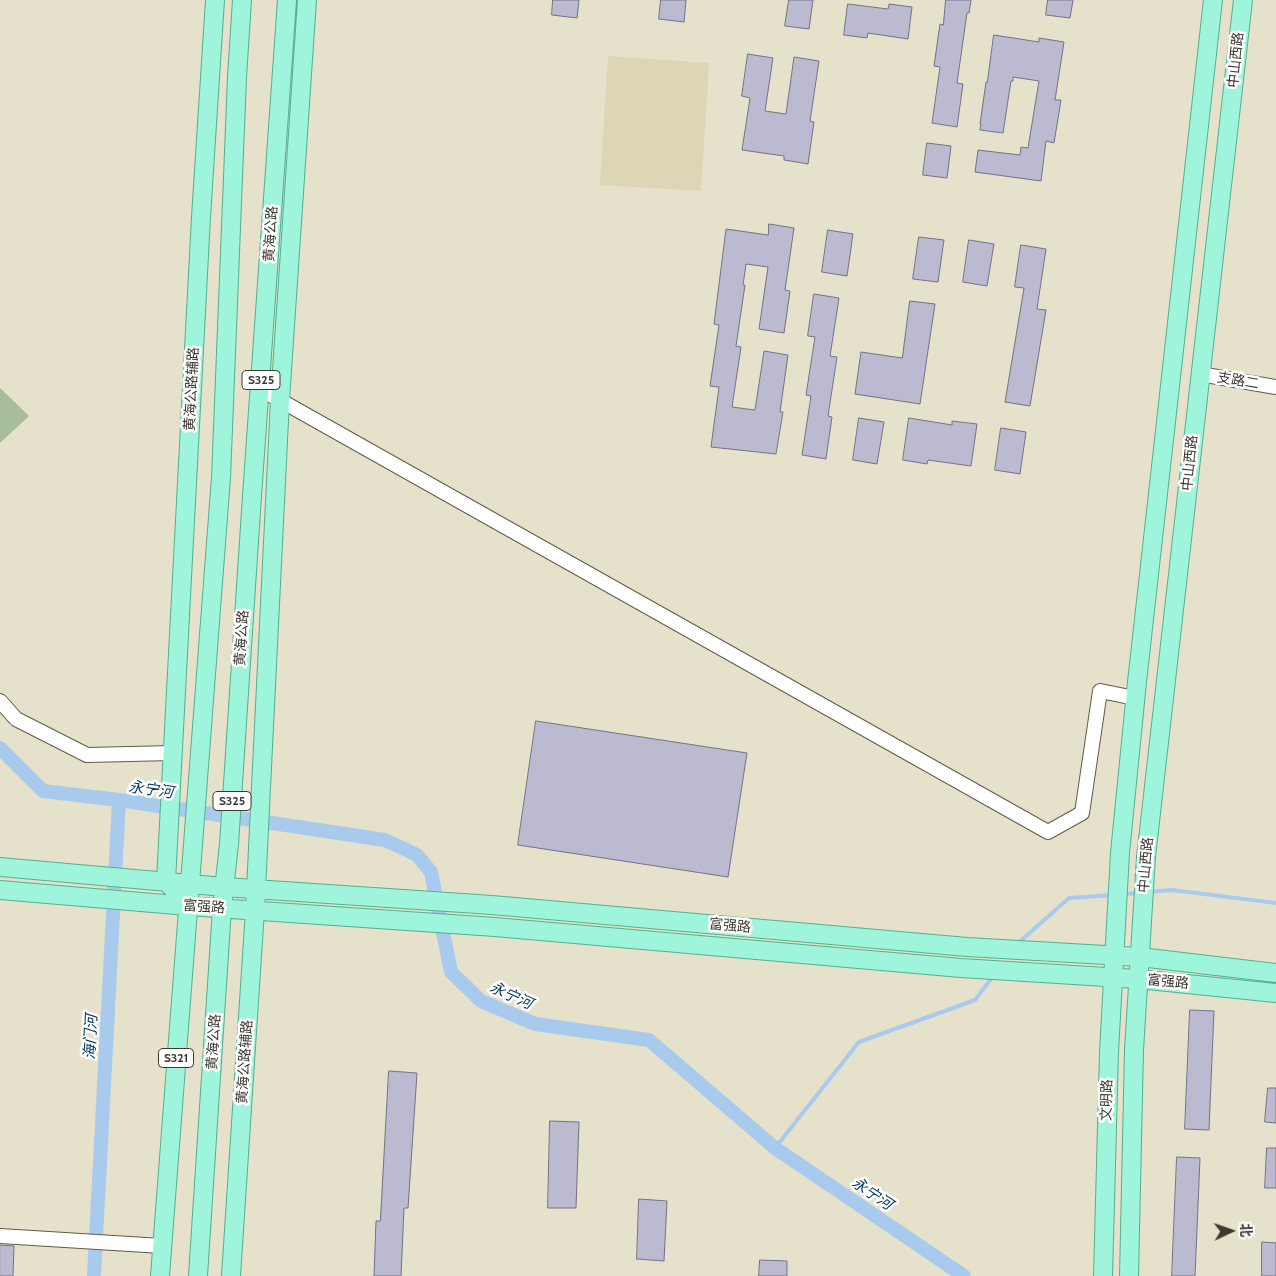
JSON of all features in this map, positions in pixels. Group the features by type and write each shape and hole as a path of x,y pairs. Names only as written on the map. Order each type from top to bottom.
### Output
{"main road":[{"name":"黄海公路辅路","path":"166,881 201,216 215,0"},
{"name":"S325","path":"193,839 221,478 237,77 242,0"},
{"name":"黄海公路","path":"198,1276 222,908 229,844 287,0"},
{"path":"280,400 307,0"},
{"name":"中山西路","path":"1116,924 1120,852 1135,698 1213,0"},
{"name":"中山西路","path":"1142,926 1146,856 1243,0"},
{"name":"黄海公路辅路","path":"231,1276 259,847 280,400"},
{"name":"S321","path":"160,1276 193,839"},
{"name":"富强路","path":"0,868 256,890 492,905 967,947 1140,957 1276,973"},
{"path":"166,881 188,906"},
{"name":"富强路","path":"0,890 188,906 495,927 961,968 1138,979 1276,993"},
{"name":"文明路","path":"1103,1276 1109,1052 1116,924"},
{"name":"文明路","path":"1128,1276 1134,1050 1142,926"}],"street":[{"name":"支路二","path":"1200,374 1276,388"},
{"path":"260,388 1048,832 1082,813 1100,690 1135,698"},
{"path":"0,701 16,719 87,755 173,753"},
{"path":"0,1236 162,1246"}],"shaded area":[{"path":"608,56 709,63 701,191 600,185"}],"green space":[{"path":"0,388 29,416 0,443"}],"building":[{"path":"553,0 579,0 577,18 552,15"},
{"path":"661,0 686,0 684,22 659,19"},
{"path":"789,0 813,0 809,29 785,26"},
{"path":"946,0 971,0 969,13 967,13 957,83 963,84 957,127 932,123 940,67 934,66 940,24 943,25"},
{"path":"1048,0 1073,0 1070,18 1046,15"},
{"path":"848,4 888,9 889,4 912,7 908,39 868,33 867,38 844,35"},
{"path":"994,35 1039,42 1039,38 1064,42 1055,100 1061,100 1054,143 1046,141 1041,181 975,172 978,150 1020,155 1021,147 1028,148 1039,81 1013,77 1003,133 980,130"},
{"path":"748,54 773,58 765,111 786,114 794,57 819,61 810,121 814,122 808,164 784,160 784,156 742,150 750,98 742,96"},
{"path":"927,143 951,146 947,178 923,175"},
{"path":"769,224 794,228 785,290 790,291 784,333 759,329 768,267 746,264 743,285 745,285 736,346 741,347 732,407 755,410 764,351 788,355 780,412 783,412 776,454 711,447 719,387 710,386 719,325 714,324 726,229 768,235"},
{"path":"828,230 853,234 847,276 822,272"},
{"path":"919,237 944,240 938,282 913,279"},
{"path":"969,240 994,244 987,286 963,282"},
{"path":"1021,245 1046,249 1037,309 1046,310 1030,406 1005,402 1024,288 1015,287"},
{"path":"814,294 839,298 830,356 837,357 828,416 832,417 826,459 802,455 811,396 806,395 815,337 808,336"},
{"path":"910,301 935,304 920,404 855,394 861,352 902,358"},
{"path":"859,418 884,422 877,464 853,460"},
{"path":"909,418 952,425 952,421 977,424 971,466 928,460 927,464 903,460"},
{"path":"1001,428 1026,432 1020,474 995,470"},
{"path":"536,721 747,753 728,877 518,845"},
{"path":"1190,1010 1214,1011 1209,1130 1185,1129"},
{"path":"389,1071 417,1073 408,1208 404,1208 401,1276 374,1276 376,1221 380,1221"},
{"path":"1268,1088 1276,1088 1276,1123 1265,1122"},
{"path":"550,1121 579,1122 576,1208 548,1208"},
{"path":"1267,1148 1276,1148 1276,1188 1265,1188"},
{"path":"1177,1157 1200,1158 1195,1276 1172,1276"},
{"path":"639,1199 667,1201 664,1261 637,1259"},
{"path":"1262,1242 1276,1243 1276,1276 1262,1276"},
{"path":"0,1245 14,1246 13,1276 0,1276"},
{"path":"760,1260 787,1261 787,1276 759,1276"}],"waterway":[{"name":"永宁河","path":"0,748 43,791 119,800 385,840 417,855 431,872 451,972 481,1001 535,1024 649,1040 775,1148 964,1276"},
{"name":"海门河","path":"94,1276 119,800"},
{"path":"1148,892 1172,890 1276,903"},
{"path":"1123,894 1139,893"},
{"path":"1016,945 1069,898 1114,895"},
{"path":"775,1148 859,1042 975,1000 994,975"}]}
